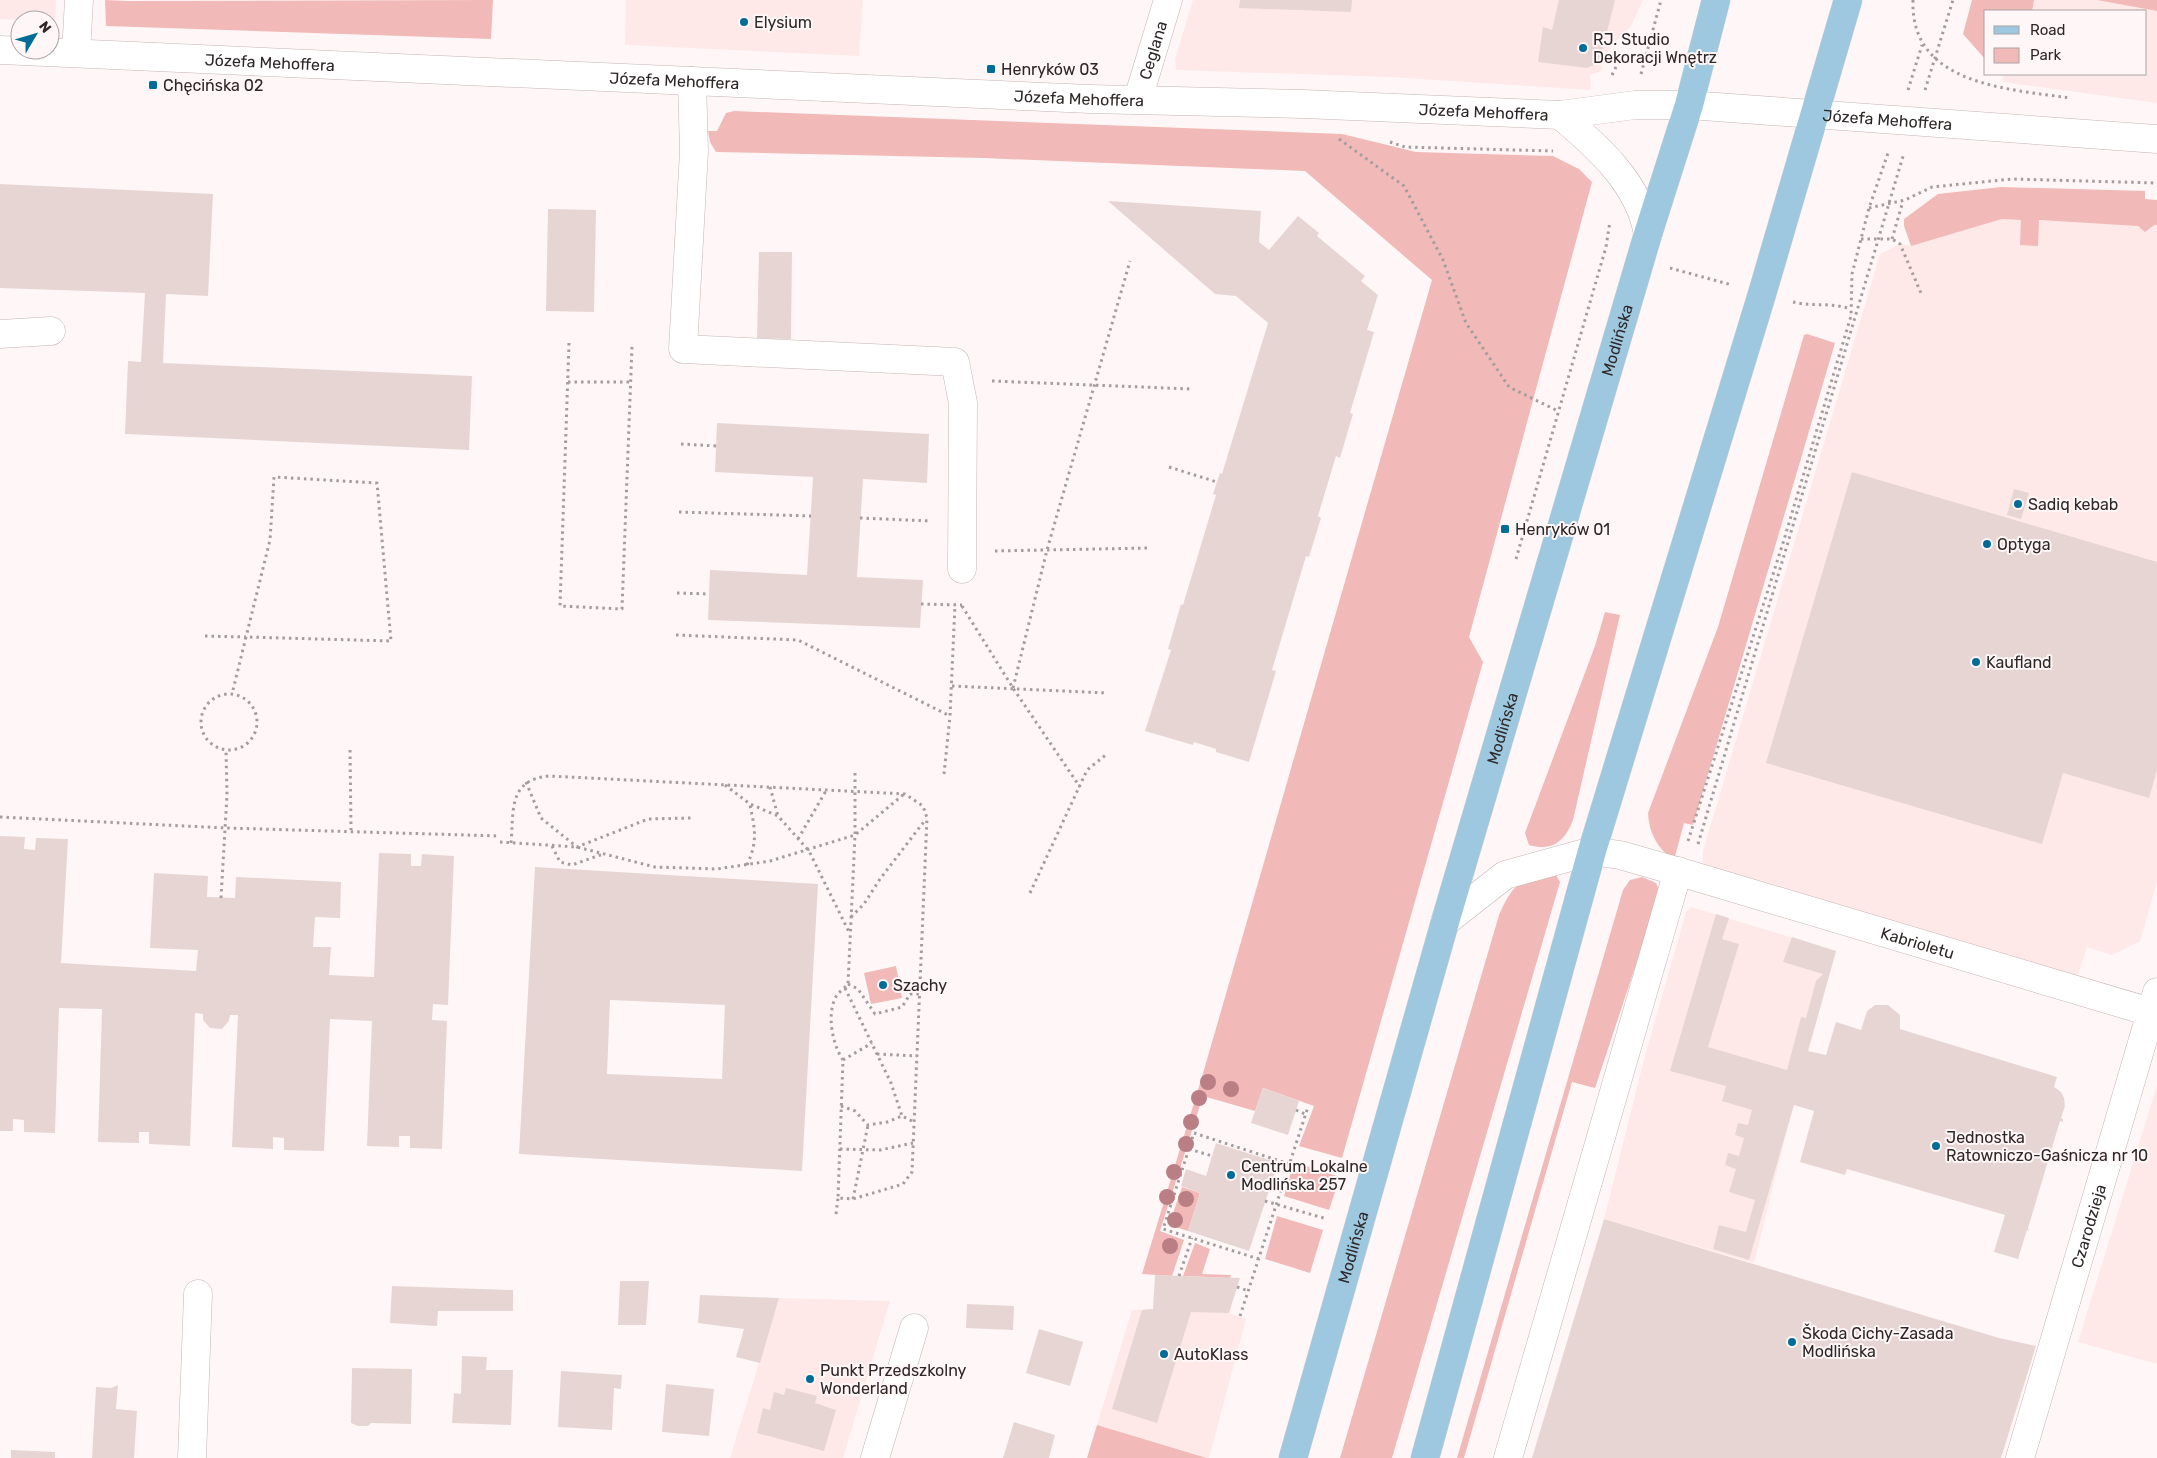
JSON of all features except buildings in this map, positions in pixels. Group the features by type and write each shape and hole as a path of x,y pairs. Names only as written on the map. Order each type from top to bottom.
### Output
{"main road":[{"name":"Modlińska","path":"1293,1458 1445,922 1642,260 1648,234 1689,105 1716,0"},
{"path":"1425,1458 1592,851 1762,294 1848,0"}],"street":[{"path":"76,53 79,0"},
{"name":"Ceglana","path":"1138,99 1168,0"},
{"name":"Józefa Mehoffera","path":"0,50 1090,99 1138,99 1560,115 1635,105 1689,105 2157,139"},
{"path":"692,81 694,151 683,349 955,362 963,403 962,560"},
{"path":"1560,115 1615,166 1639,206 1648,234"},
{"path":"0,334 50,331"},
{"path":"1445,922 1505,875 1592,851"},
{"name":"Kabrioletu","path":"1592,851 1620,855 2155,1006"},
{"path":"1508,1458 1684,873"},
{"name":"Czarodzieja","path":"2020,1458 2155,1006"},
{"path":"192,1458 198,1294"},
{"path":"875,1458 914,1328"}],"path":[{"path":"1908,0 1913,1 1915,22 1922,45 1944,66 1995,88 2071,98"},
{"path":"1684,873 1851,316 1852,274 1869,208 1935,58 1953,0"},
{"path":"1684,873 1878,239 1907,121 1922,45"},
{"path":"1332,133 1351,150 1404,186 1442,260 1466,323 1509,387 1558,411"},
{"path":"1869,208 1903,200 1932,187 2012,179 2157,183"},
{"path":"1892,239 1903,200"},
{"path":"1861,239 1892,239 1900,244 1920,293"},
{"path":"1606,247 1642,260 1808,306 1841,305 1850,309"},
{"path":"1014,688 1047,550 1130,261"},
{"path":"569,343 560,606 622,609 632,346"},
{"path":"959,380 1191,389"},
{"path":"568,382 630,382"},
{"path":"681,444 716,446"},
{"path":"1169,467 1217,482"},
{"path":"205,636 246,637 391,641 377,483 274,477 270,540 246,637 232,694"},
{"path":"679,512 810,516"},
{"path":"860,518 962,523"},
{"path":"962,560 1047,550 1147,548"},
{"path":"677,593 709,594"},
{"path":"944,774 950,716 956,605"},
{"path":"962,606 1080,787"},
{"path":"676,635 798,640 950,716"},
{"path":"952,686 1107,693"},
{"path":"232,694 243,698 252,707 256,719 256,731 249,742 238,748 226,750 214,746 205,737 201,725 202,713 209,702 219,696 232,694"},
{"path":"221,898 226,828 226,750"},
{"path":"350,750 351,830"},
{"path":"1030,893 1087,770 1107,754"},
{"path":"836,1214 843,1060 837,1051 833,1036 833,1006 837,995 848,984 855,835 855,770"},
{"path":"511,843 514,800 525,782 535,777 549,776 854,790 905,794 923,806 927,818 912,1172 904,1184 853,1199 838,1198"},
{"path":"525,782 541,818 577,848"},
{"path":"724,784 750,804 778,816"},
{"path":"770,787 778,816 809,851 850,934"},
{"path":"798,839 827,789"},
{"path":"500,842 577,848 655,866 717,870 809,851 855,835 905,794"},
{"path":"747,865 755,847 755,829 750,804"},
{"path":"0,817 226,828 351,830 500,836"},
{"path":"577,848 648,819 691,818"},
{"path":"851,918 864,904 927,818"},
{"path":"552,845 560,862 572,865 603,854"},
{"path":"848,984 858,989 875,1014 902,1007 910,994 920,994"},
{"path":"845,988 892,1083 902,1116 914,1122"},
{"path":"843,1060 872,1043"},
{"path":"877,1054 916,1056"},
{"path":"841,1106 855,1111 868,1125"},
{"path":"1240,1316 1308,1107"},
{"path":"1296,1110 1305,1114"},
{"path":"868,1125 887,1122 902,1116"},
{"path":"853,1199 868,1125"},
{"path":"1259,1259 1164,1229 1189,1148 1194,1133 1290,1164"},
{"path":"840,1149 880,1150 913,1143"},
{"path":"1189,1148 1212,1156"},
{"path":"1265,1201 1335,1222"},
{"path":"1179,1276 1192,1238"},
{"path":"1237,1287 1249,1291"}],"shaded area":[{"path":"0,0 56,0 56,10 10,10 10,19 0,19"},
{"name":"Elysium","path":"626,0 863,0 859,56 625,45"},
{"path":"1193,0 1643,0 1631,26 1613,44 1601,62 1602,71 1590,75 1591,90 1388,77 1176,70 1175,59"},
{"path":"2034,0 2097,0 2157,11 2157,103 2002,82 2003,75 2147,75 2147,10 2032,10"},
{"path":"2002,219 2157,225 2157,882 2140,941 2112,955 2087,947 2077,978 1703,868 1703,851 1880,254 1900,244 1911,246"},
{"path":"1691,907 1836,951 1793,1106 1754,1263 1604,1219 1643,1063 1686,912"},
{"path":"2157,1085 2157,1364 2078,1342"},
{"name":"Punkt Przedszkolny Wonderland","path":"779,1298 890,1301 843,1458 730,1458"},
{"path":"1153,1309 1229,1313 1246,1319 1209,1458 1097,1425 1132,1310"}],"green space":[{"path":"105,0 493,0 491,39 106,26"},
{"path":"1972,0 2034,0 2032,10 1984,10 1984,58 1963,34"},
{"path":"2097,0 2157,0 2157,11"},
{"path":"734,111 1342,134 1416,152 1553,156 1579,169 1592,182 1469,637 1483,662 1342,1158 1299,1146 1314,1106 1263,1088 1255,1111 1203,1096 1160,1231 1184,1240 1172,1276 1142,1274 1204,1070 1432,280 1305,171 984,158 716,152 710,142 708,131 717,131 726,113"},
{"path":"2001,187 2145,191 2145,199 2157,200 2157,225 2154,225 2145,232 2138,226 2039,220 2038,246 2020,245 2021,220 2002,219 1911,246 1904,226 1904,219 1938,194"},
{"path":"1807,334 1835,343 1693,825 1684,823 1674,860 1655,839 1650,827 1648,813 1718,627 1804,335"},
{"path":"1605,612 1620,615 1573,820 1566,834 1557,843 1544,847 1529,845 1525,833 1595,646"},
{"path":"1556,875 1560,882 1392,1458 1340,1458 1499,915 1514,888 1527,880"},
{"path":"1642,877 1656,883 1660,892 1595,1088 1572,1082 1464,1458 1457,1458 1623,890 1630,880"},
{"name":"Szachy","path":"896,966 902,998 871,1004 864,973"},
{"path":"1294,1162 1340,1177 1329,1210 1284,1196"},
{"path":"1182,1187 1200,1193 1188,1231 1169,1225"},
{"path":"1277,1216 1323,1230 1310,1273 1265,1259"},
{"path":"1195,1243 1210,1249 1202,1274 1231,1275 1230,1278 1183,1276"},
{"path":"1097,1425 1207,1458 1087,1458"}],"place":[{"name":"Elysium","path":"744,22"},
{"name":"RJ. Studio Dekoracji Wnętrz","path":"1583,48"},
{"name":"Henryków 03","path":"991,69"},
{"name":"Chęcińska 02","path":"153,85"},
{"name":"Sadiq kebab","path":"2018,504"},
{"name":"Henryków 01","path":"1505,529"},
{"name":"Optyga","path":"1987,544"},
{"name":"Kaufland","path":"1976,662"},
{"name":"Szachy","path":"883,985"},
{"name":"Jednostka Ratowniczo-Gaśnicza nr 10","path":"1936,1146"},
{"name":"Centrum Lokalne Modlińska 257","path":"1231,1175"},
{"name":"Škoda Cichy-Zasada Modlińska","path":"1792,1342"},
{"name":"AutoKlass","path":"1164,1354"},
{"name":"Punkt Przedszkolny Wonderland","path":"810,1379"}]}
